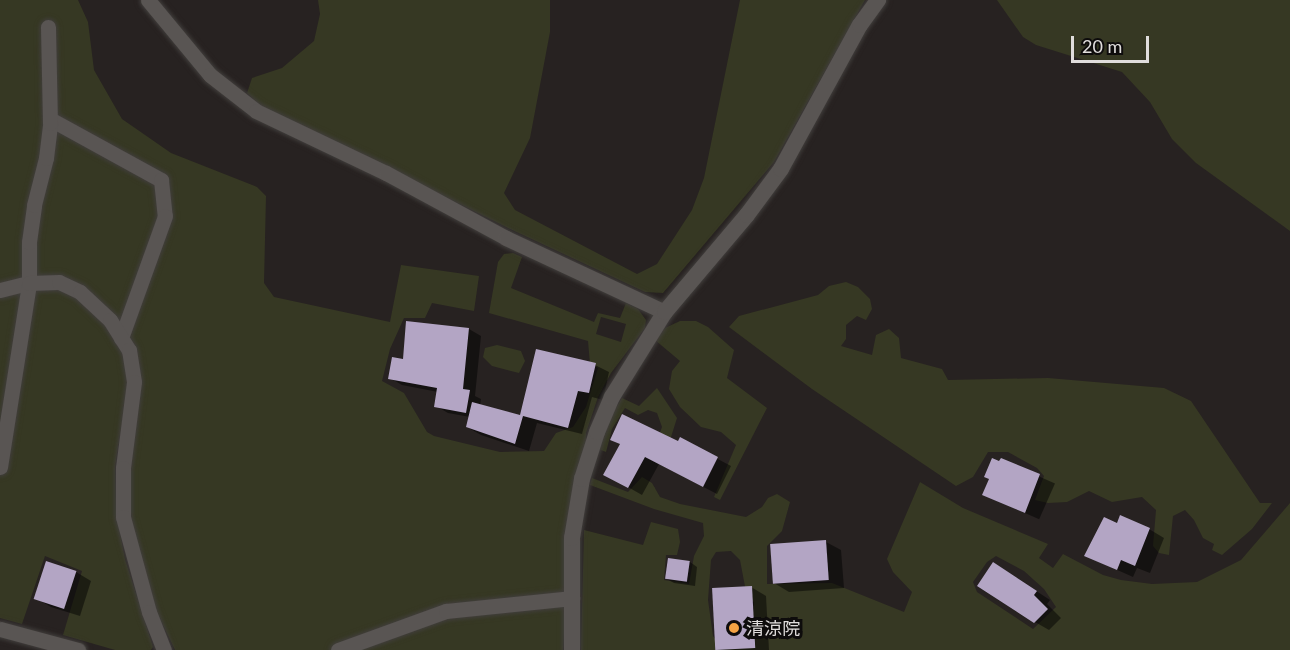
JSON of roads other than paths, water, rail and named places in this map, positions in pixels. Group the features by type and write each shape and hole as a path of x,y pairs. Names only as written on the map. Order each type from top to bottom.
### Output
{"street":[{"path":"572,650 572,538 582,479 597,432 612,396 665,312 747,215 781,169 860,25 878,0"}],"lane":[{"path":"148,0 157,14 210,75 256,111 386,173 506,237 665,312"},
{"path":"0,467 29,283 33,214 46,158 50,119 48,27"},
{"path":"50,119 161,180 165,216 121,338"},
{"path":"0,290 29,283 59,282 80,292 110,320 129,350 134,382 123,468 123,517 149,612 165,650"},
{"path":"338,650 446,611 572,598"},
{"path":"0,629 78,650"}],"place":[{"name":"清涼院","path":"734,628"}]}
